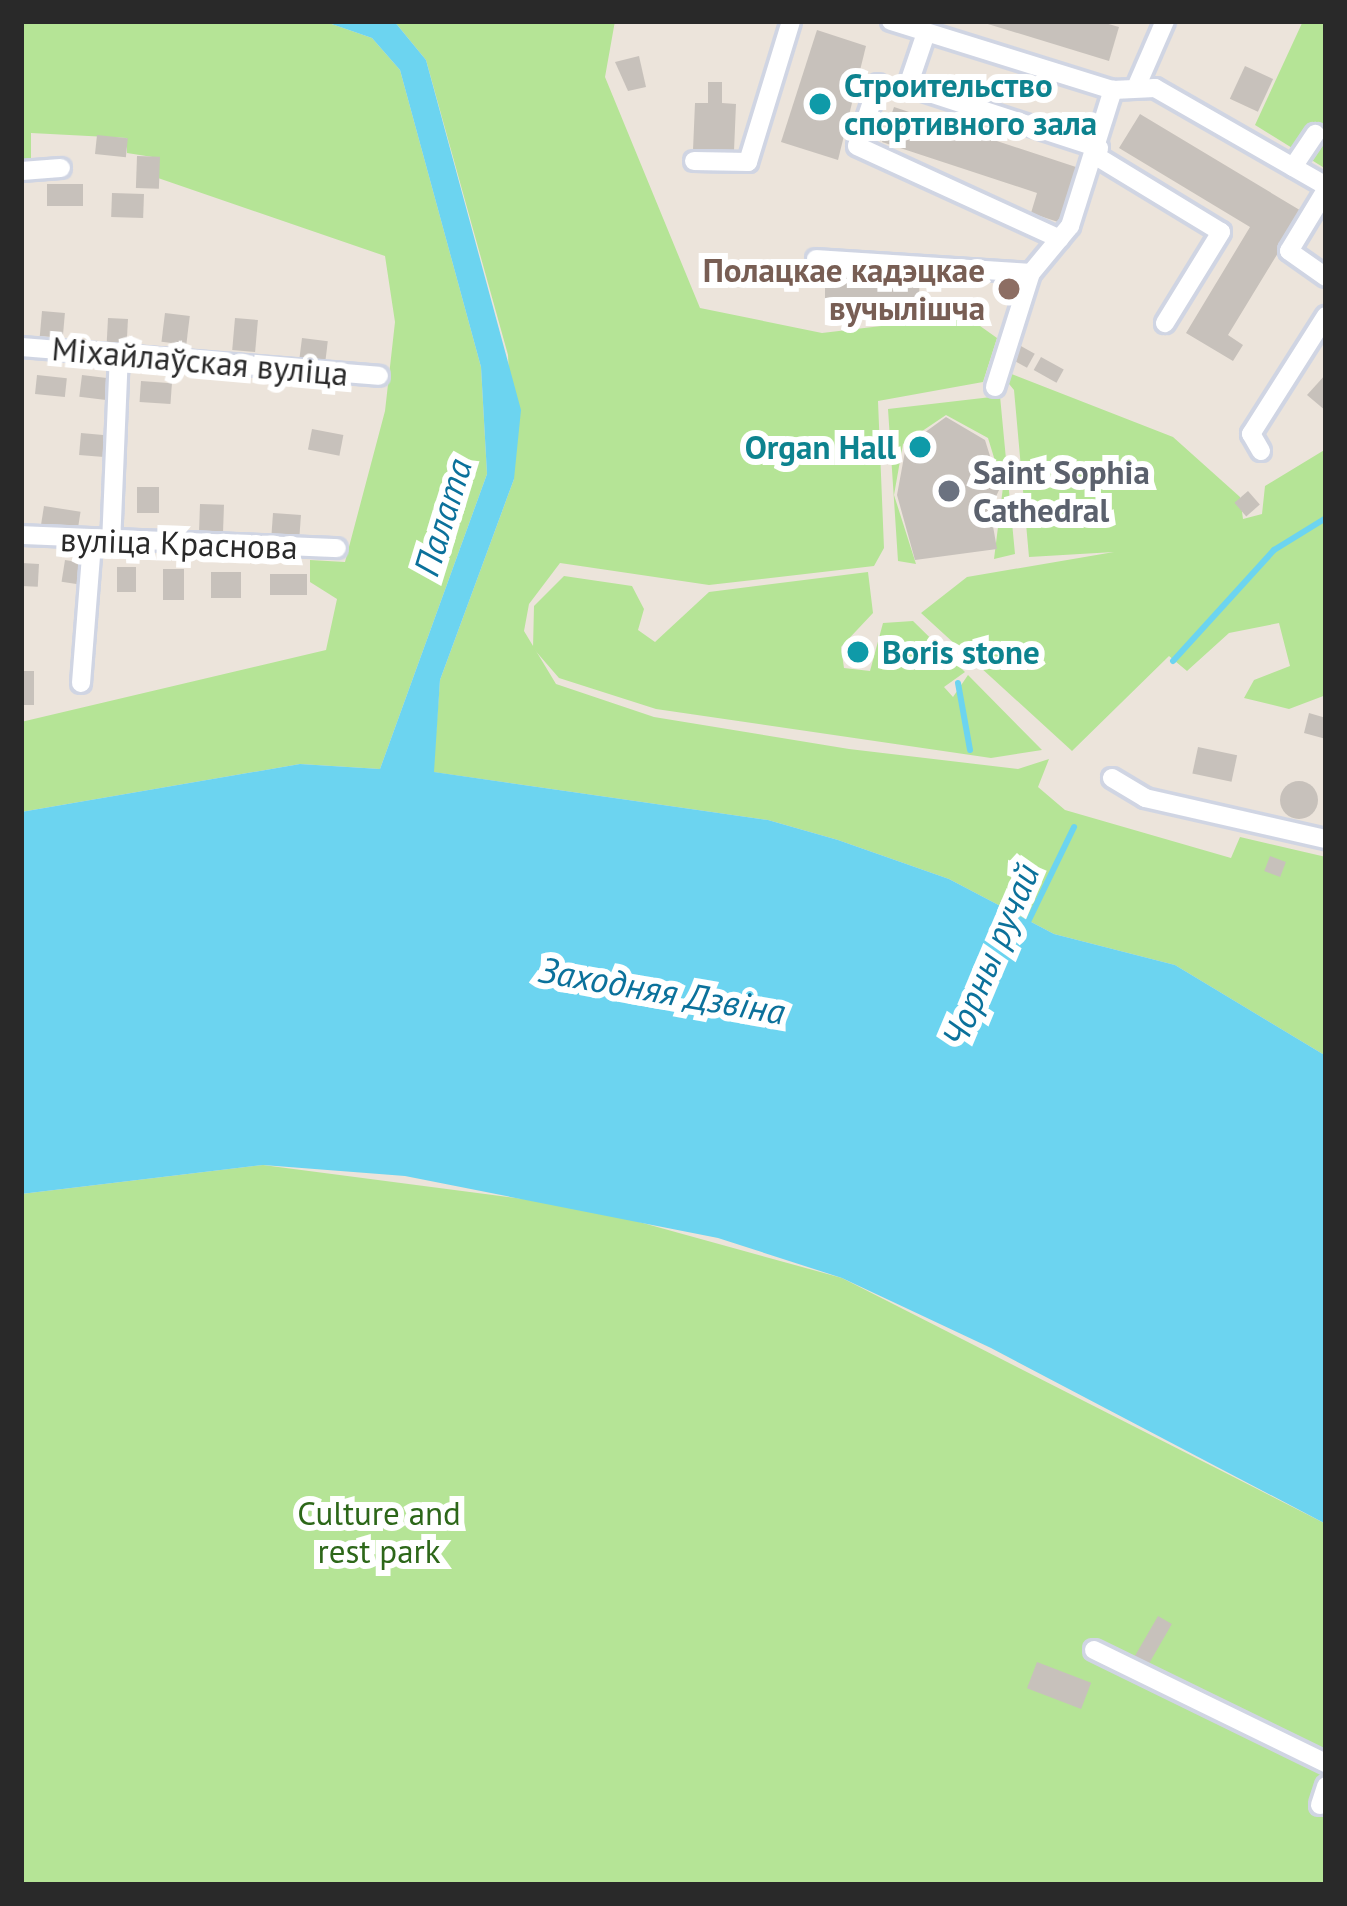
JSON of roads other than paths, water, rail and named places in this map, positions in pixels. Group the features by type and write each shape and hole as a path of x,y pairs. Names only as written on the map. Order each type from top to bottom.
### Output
{"street":[{"path":"694,161 748,162 791,21"},
{"path":"891,21 1113,90 1138,83 1293,166 1326,188 1289,251 1326,277"},
{"path":"1138,83 1165,21"},
{"path":"926,33 908,86 1098,152 1221,232 1165,323"},
{"path":"878,84 857,146 1060,239"},
{"path":"995,387 1031,273 1060,239 1098,152 1113,90"},
{"path":"1293,166 1315,134"},
{"path":"21,171 61,168"},
{"path":"816,259 1031,273"},
{"path":"1261,451 1251,434 1326,316"},
{"name":"Міхайлаўская вуліца","path":"21,347 379,376"},
{"path":"81,683 101,544 119,356"},
{"name":"вуліца Краснова","path":"21,535 101,544 337,548"},
{"path":"1112,778 1145,798 1326,839"},
{"path":"1094,1651 1326,1763"}],"water":[{"name":"Заходняя Дзвіна","path":"323,21 394,21 426,60 521,410 514,479 440,680 434,772 768,820 838,840 949,879 1054,934 1175,965 1326,1056 1326,1524 991,1348 842,1278 718,1238 405,1176 263,1165 21,1194 21,812 300,764 380,769 487,474 481,367 400,70 372,38"}],"waterway":[{"name":"Чорны ручай","path":"1173,661 1274,550 1326,518"},
{"path":"958,683 970,750"},
{"name":"Чорны ручай","path":"1026,926 1074,827"}],"place":[{"name":"Строительство спортивного зала","path":"820,104"},
{"name":"Полацкае кадэцкае вучылішча","path":"1009,289"},
{"name":"Organ Hall","path":"920,447"},
{"name":"Saint Sophia Cathedral","path":"949,491"},
{"name":"Boris stone","path":"858,652"}],"water label":[{"name":"Палата","path":"442,517"}],"park label":[{"name":"Culture and rest park","path":"379,1532"}]}
